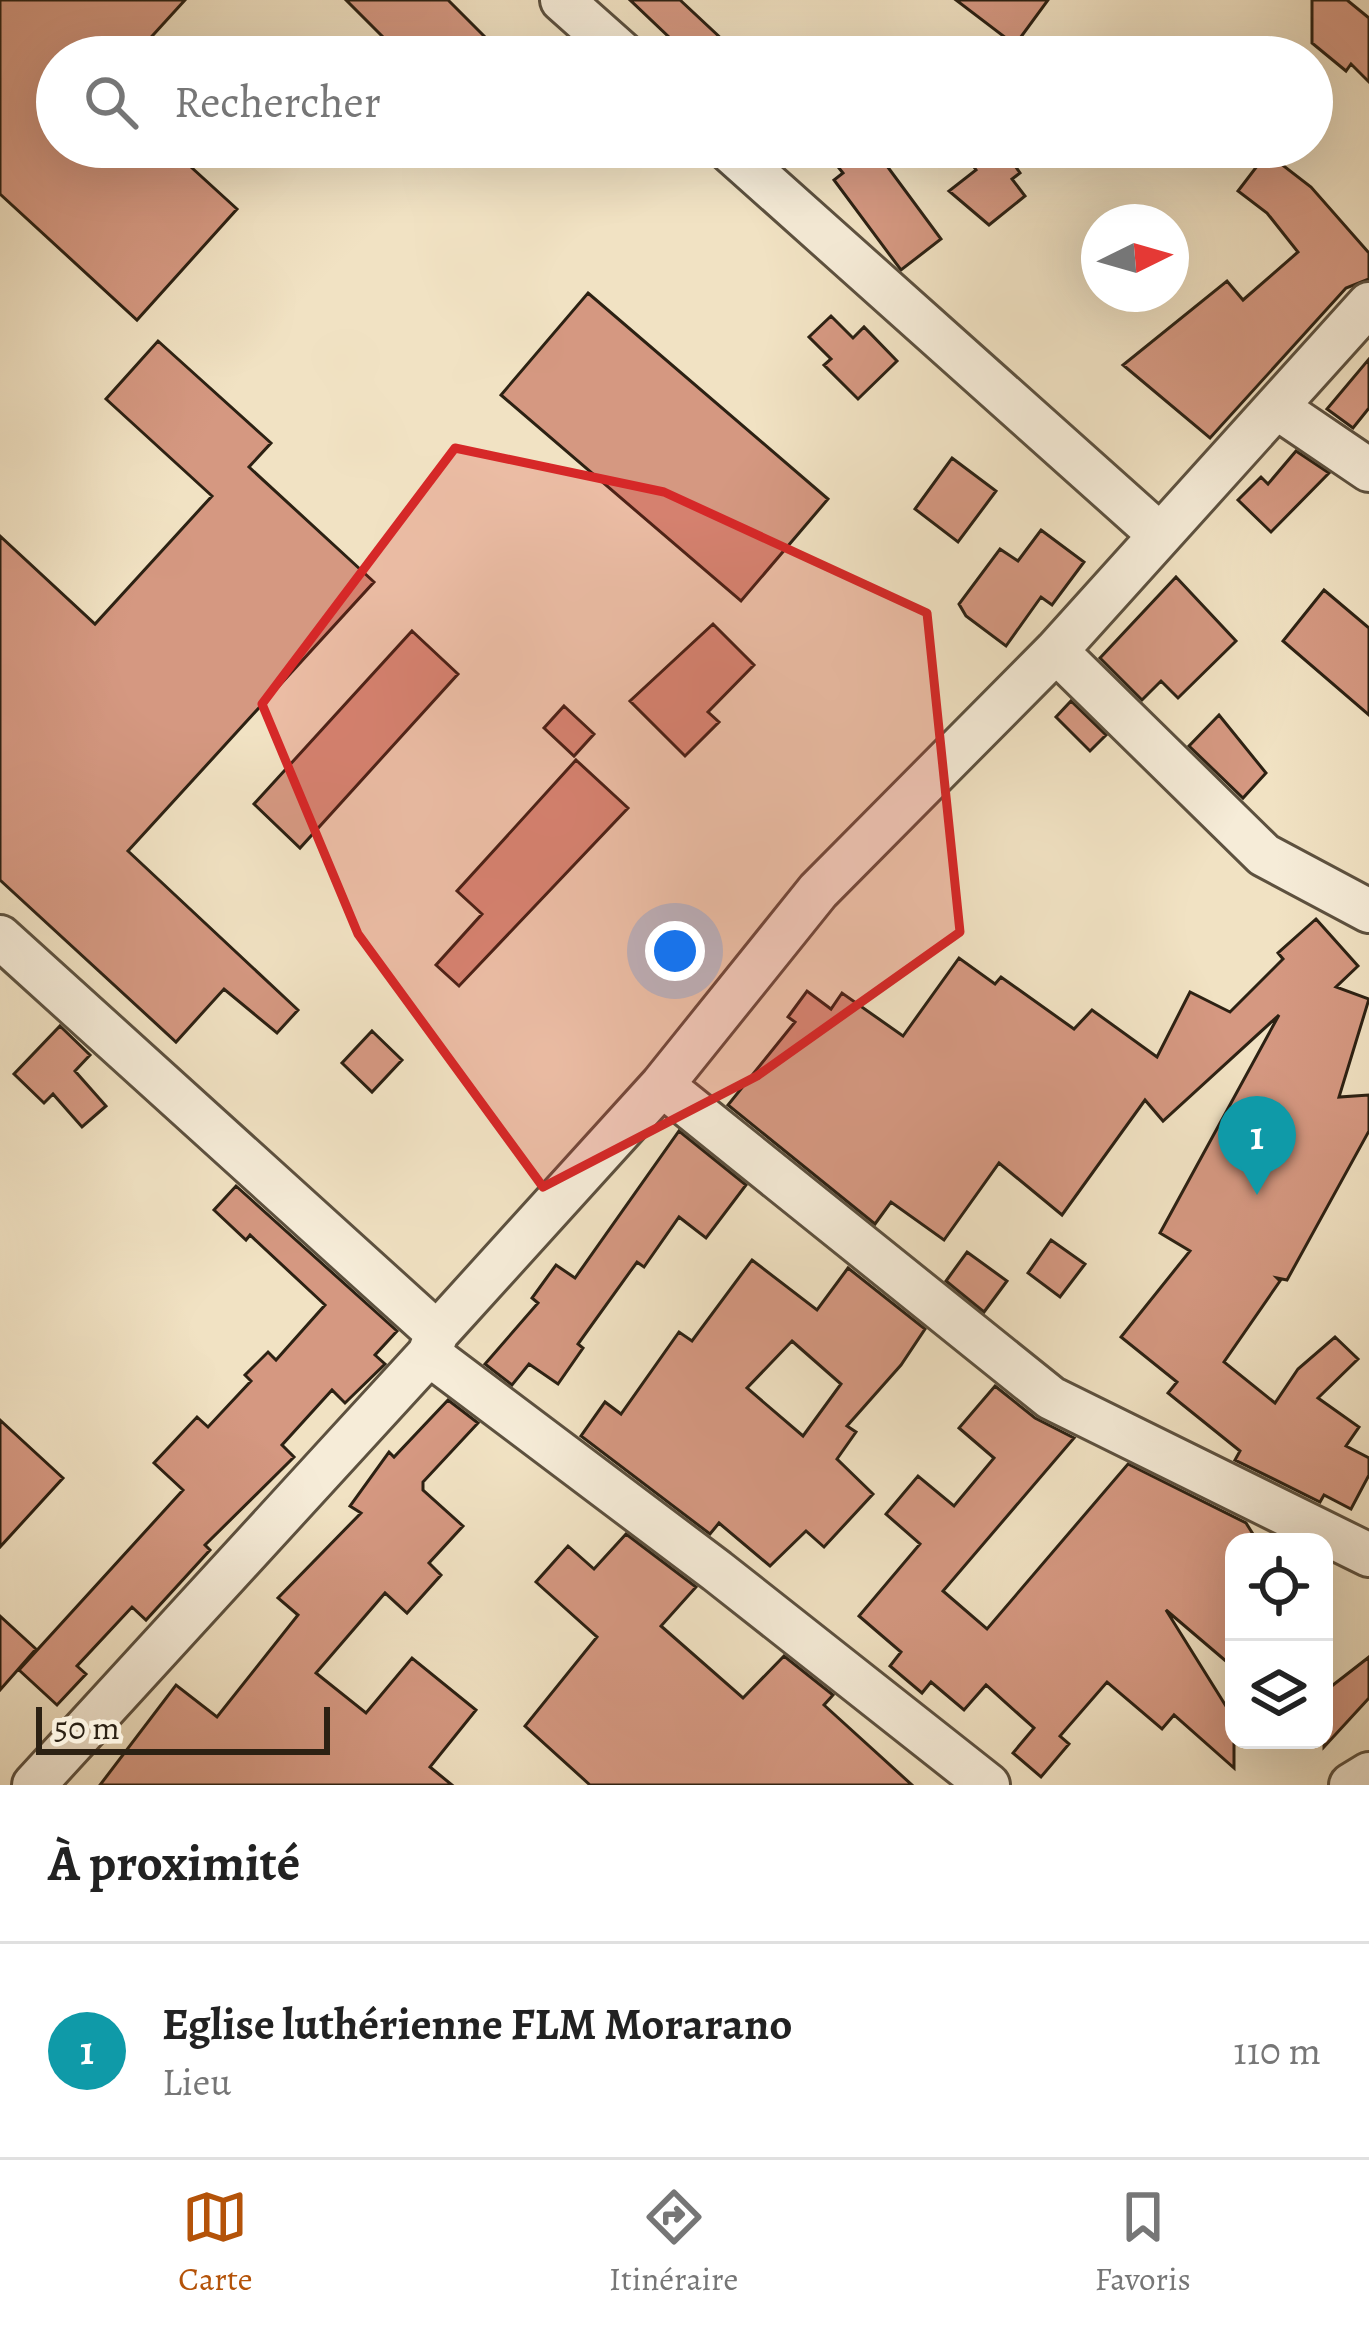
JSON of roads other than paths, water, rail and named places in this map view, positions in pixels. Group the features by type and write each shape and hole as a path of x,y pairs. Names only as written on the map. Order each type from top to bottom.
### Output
{"street":[{"path":"562,0 602,36"},
{"path":"749,168 1160,535"},
{"path":"34,1785 662,1085 818,891 1056,651 1369,304"},
{"path":"1276,407 1369,470"},
{"path":"1056,651 1264,854 1369,911"},
{"path":"0,937 433,1344 988,1785"},
{"path":"662,1085 1051,1398 1369,1556"},
{"path":"1351,1785 1369,1774"}],"place":[{"name":"Eglise luthérienne FLM Morarano","path":"1257,1195"}]}
